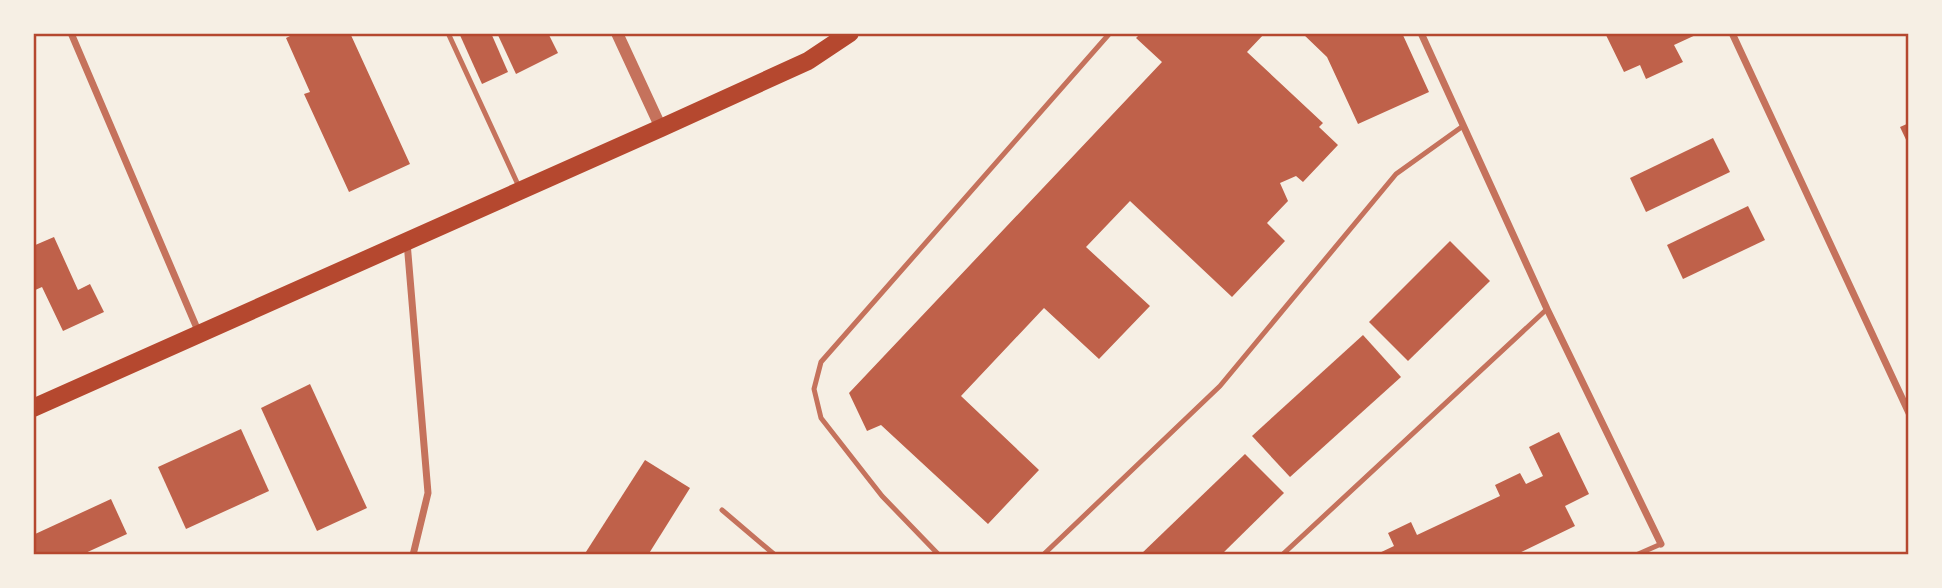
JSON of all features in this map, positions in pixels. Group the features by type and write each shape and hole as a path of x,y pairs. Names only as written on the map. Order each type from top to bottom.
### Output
{"main road":[{"path":"33,408 808,61 850,33"}],"street":[{"path":"71,33 199,334"},
{"path":"617,33 661,128"},
{"path":"1421,33 1547,309 1661,544"},
{"path":"1732,33 1909,414"},
{"path":"407,241 428,493 413,555"}],"lane":[{"path":"448,33 521,190"},
{"path":"939,555 882,496 821,418 814,389 821,362 1110,33"},
{"path":"1043,555 1220,386 1396,174 1464,126"},
{"path":"1282,555 1547,309"},
{"path":"722,510 775,555"},
{"path":"1636,555 1661,544"}],"building":[{"path":"296,33 350,33 410,164 349,192 304,94 310,92 286,38"},
{"path":"459,33 491,33 508,72 482,84"},
{"path":"497,33 548,33 558,53 516,74"},
{"path":"1141,33 1265,33 1247,52 1323,123 1319,127 1338,145 1303,182 1296,176 1280,183 1288,201 1267,223 1285,241 1232,297 1130,201 1086,247 1150,306 1099,359 1044,308 961,396 1039,470 988,524 881,425 867,431 849,393 1162,62 1136,38"},
{"path":"1302,33 1402,33 1429,92 1358,124 1327,57"},
{"path":"1605,33 1700,33 1674,45 1683,62 1646,79 1640,65 1624,72"},
{"path":"1909,123 1909,146 1900,127"},
{"path":"1713,138 1730,172 1646,212 1630,178"},
{"path":"1748,206 1765,240 1683,279 1667,245"},
{"path":"54,237 78,290 90,284 104,312 63,331 42,287 33,291 33,246"},
{"path":"1450,241 1490,281 1408,361 1369,322"},
{"path":"1363,335 1401,377 1290,477 1252,436"},
{"path":"310,384 367,508 317,531 261,408"},
{"path":"241,429 269,491 186,529 158,467"},
{"path":"1559,432 1589,494 1565,506 1575,526 1515,555 1375,555 1394,546 1388,533 1411,522 1417,535 1500,496 1495,485 1520,473 1526,484 1543,476 1529,447"},
{"path":"1245,454 1284,493 1221,555 1140,555"},
{"path":"645,460 690,488 648,555 584,555"},
{"path":"111,499 127,534 81,555 33,555 33,535"}]}
